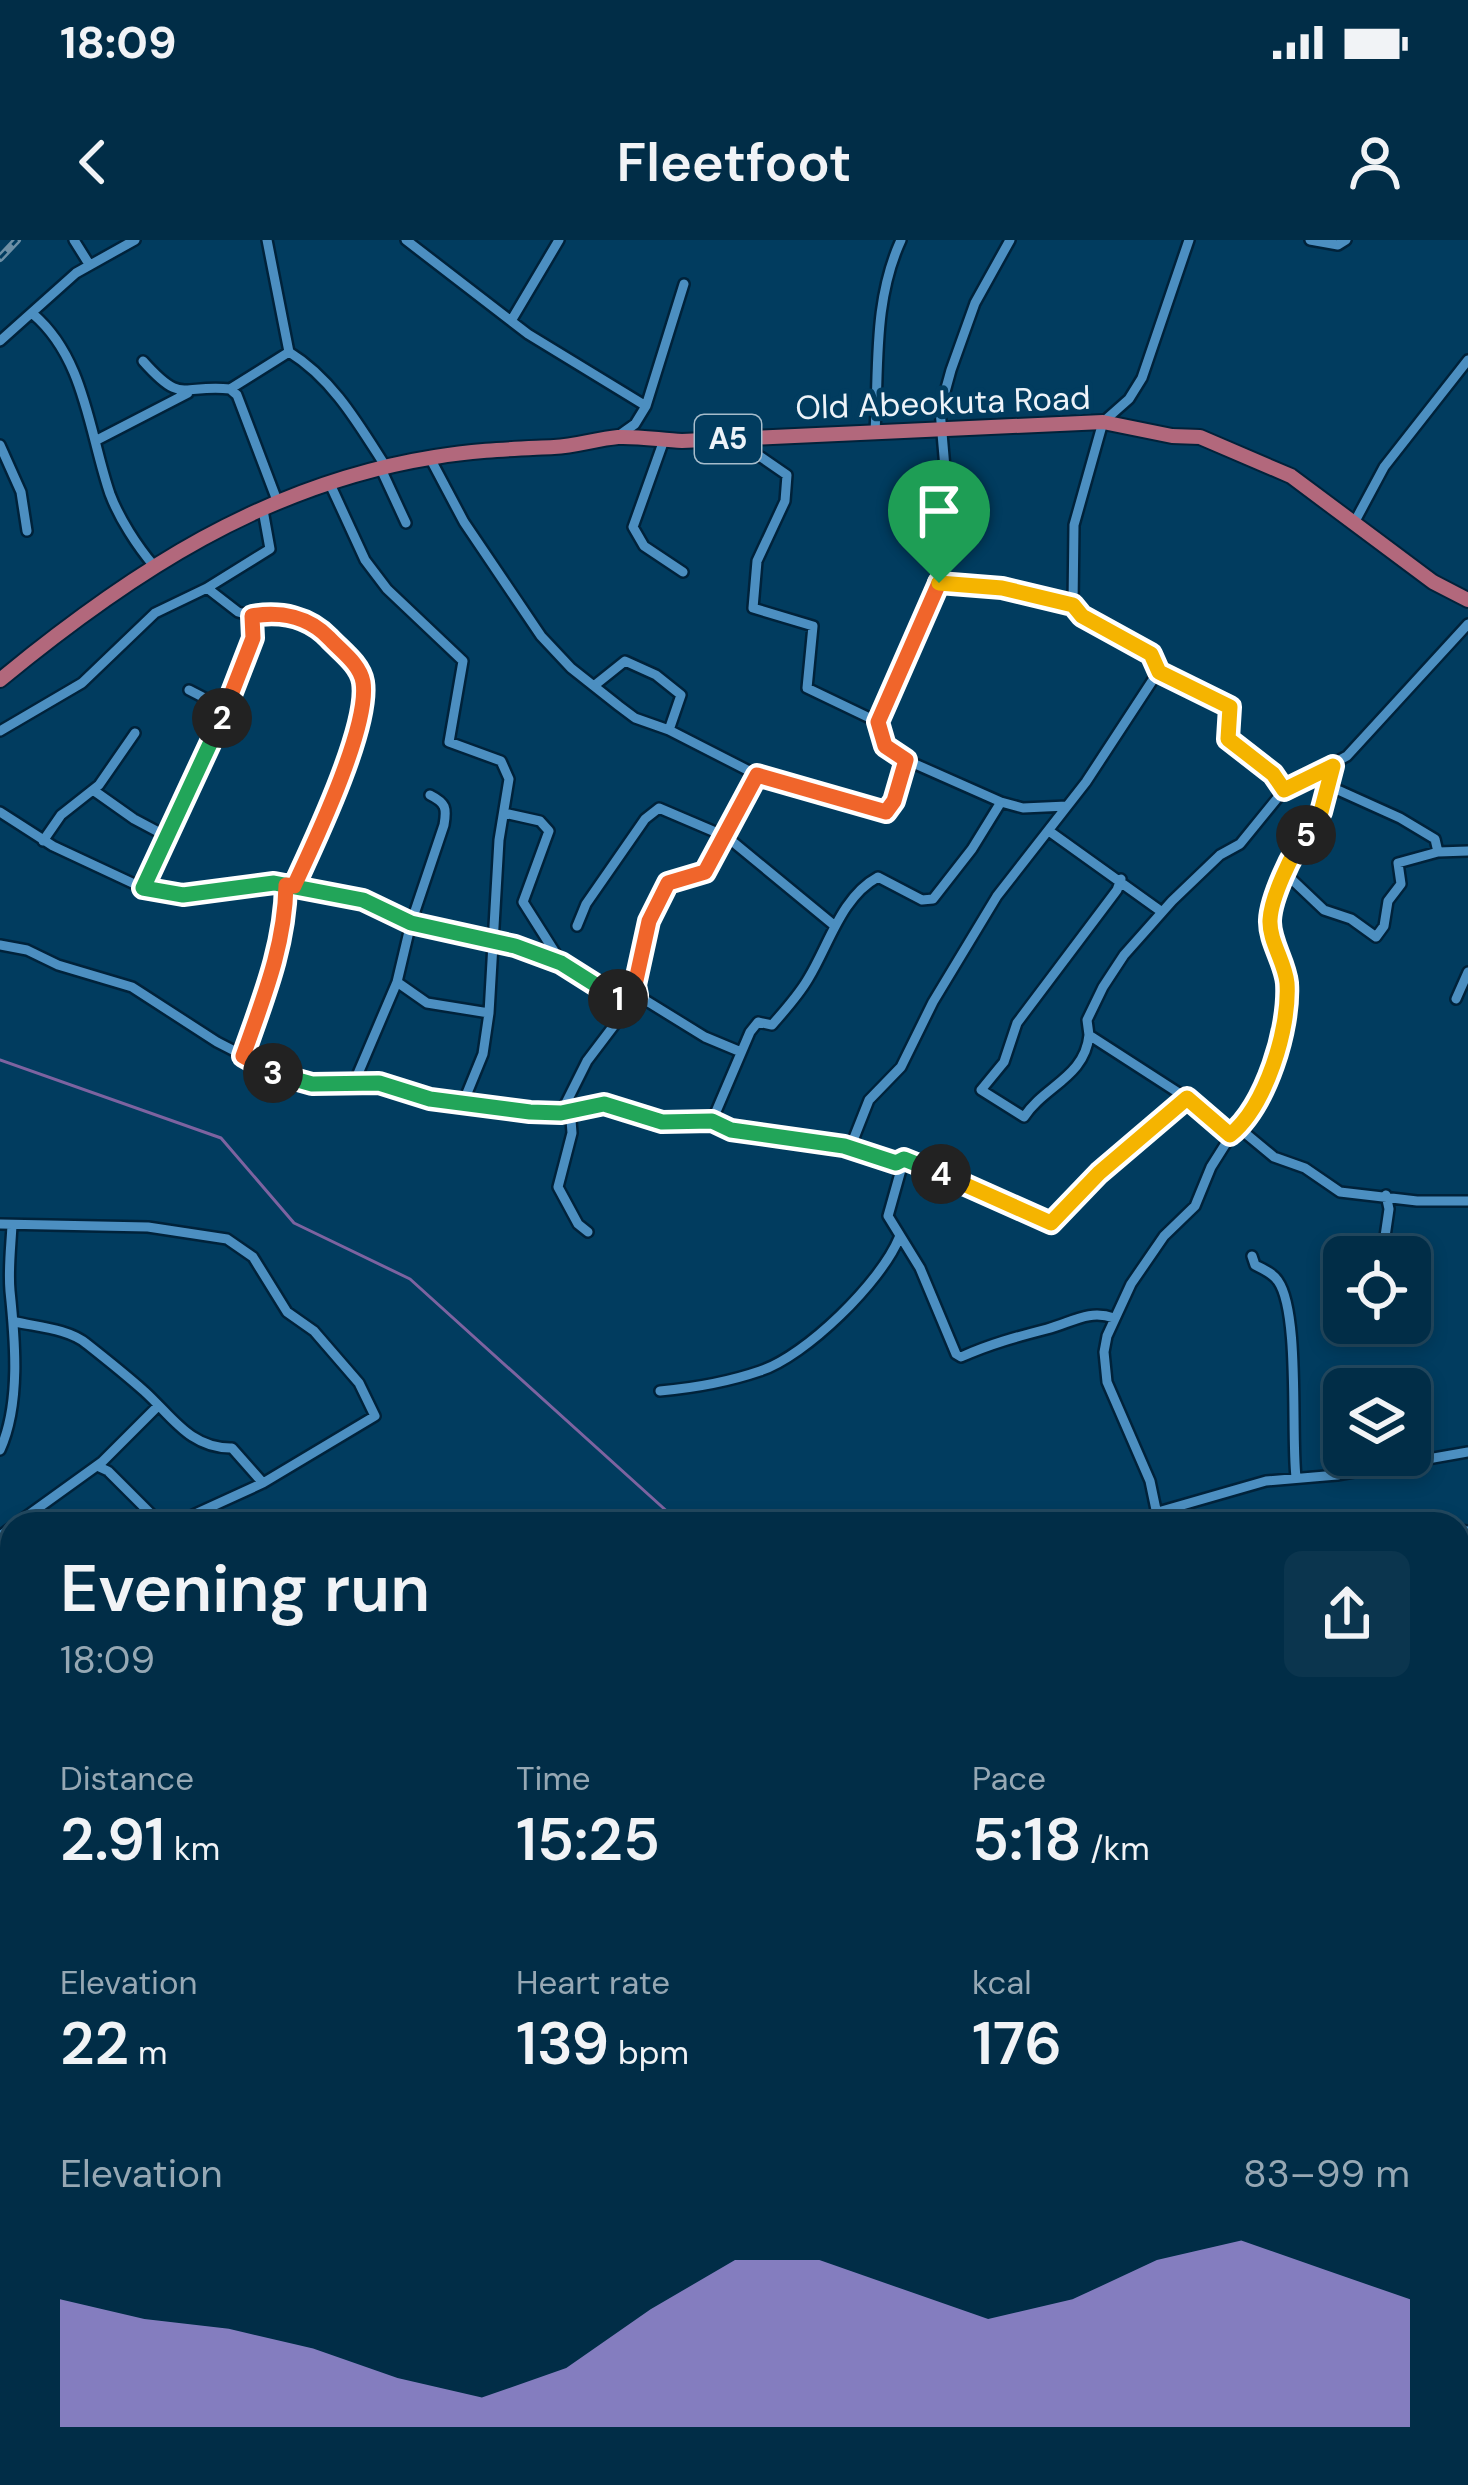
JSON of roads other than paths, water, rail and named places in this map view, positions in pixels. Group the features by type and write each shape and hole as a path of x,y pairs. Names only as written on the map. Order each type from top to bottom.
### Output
{"highway":[{"name":"Old Abeokuta Road","path":"0,680 83,611 214,531 270,506 329,484 430,458 585,445 616,437 747,438 1103,422 1172,436 1200,436 1291,476 1433,582 1468,600"}],"street":[{"path":"74,240 89,264"},
{"path":"0,341 89,264 135,240"},
{"path":"267,240 289,352 329,386 384,468 406,523"},
{"path":"406,240 511,321 646,406"},
{"path":"511,321 559,240"},
{"path":"875,431 878,315 882,288 901,240"},
{"path":"1010,240 975,303 940,410 948,503 939,583 878,722 885,746 906,760 1001,802 1023,808 1068,806"},
{"path":"1073,605 1074,524 1103,422 1129,399 1142,378 1189,240"},
{"path":"1310,240 1338,245 1346,240"},
{"path":"616,437 634,424 646,406 684,284"},
{"path":"33,314 57,339 97,440 111,496 154,566"},
{"path":"143,362 170,388 188,393 230,389 289,352"},
{"path":"1354,523 1384,467 1468,360"},
{"path":"0,731 82,683 155,613 270,549 270,506 237,395 230,389"},
{"path":"97,440 188,393"},
{"path":"747,438 758,455 787,476 785,501 757,561 753,608 813,626 807,688 878,722"},
{"path":"664,440 633,527 644,546 683,572"},
{"path":"0,445 22,493 28,531"},
{"path":"430,458 464,523 541,636 571,668 635,718 757,775 886,812 906,760"},
{"path":"329,484 365,560 387,589 463,661 448,738 452,744 501,760 509,779 489,1013 483,1054 463,1103"},
{"path":"939,583 1002,588 1073,605 1082,616 1151,654 1159,672 1230,707 1228,739 1273,774 1284,790"},
{"path":"207,588 238,612 271,613 318,626 362,677 353,739 290,885 286,922 243,1056"},
{"path":"143,888 226,709 253,638 252,616"},
{"path":"1121,879 1017,1022 1004,1062 981,1090 1024,1117 1038,1096 1071,1075 1085,1053 1093,1005 1124,955 1162,912 1220,855 1249,835 1284,790 1333,766 1403,698 1468,624"},
{"path":"595,685 625,661 656,674 681,694 669,730"},
{"path":"850,1148 869,1100 901,1067 964,946 1159,672"},
{"path":"189,690 226,709"},
{"path":"43,841 61,815 93,790 134,733"},
{"path":"1157,1512 1150,1480 1107,1382 1104,1352 1114,1318 1150,1255 1195,1205 1264,1086 1278,1048 1287,986 1270,920 1298,845 1318,820 1333,766"},
{"path":"741,1052 705,1037 634,991 658,900 668,883 705,872 757,775"},
{"path":"1329,786 1435,838 1438,853"},
{"path":"93,790 166,836"},
{"path":"354,1083 397,982 446,816 443,802 430,795"},
{"path":"712,1121 758,1022 772,1025 797,995 835,926 863,888 878,877 922,900 938,895 1001,802"},
{"path":"578,926 586,904 653,811 671,810 727,837 835,926"},
{"path":"0,812 43,841 143,888 183,895 254,884 290,885 363,900 411,923 561,963 628,1004"},
{"path":"504,813 540,821 549,831 523,902 561,963"},
{"path":"1049,831 1162,912"},
{"path":"1286,873 1324,910 1351,919 1376,937 1384,926 1388,901 1401,884 1398,863 1468,851"},
{"path":"0,945 132,987 289,1079 312,1084 379,1083 430,1099 561,1113 604,1104 662,1122 712,1121 731,1130 850,1148 896,1163 904,1159"},
{"path":"1456,999 1468,972"},
{"path":"397,982 427,1003 489,1013"},
{"path":"561,1113 587,1061 637,995"},
{"path":"1089,1035 1234,1131 1340,1192 1417,1202 1468,1201"},
{"path":"904,1159 1051,1223 1099,1173 1187,1098"},
{"path":"574,1108 558,1186 578,1224 588,1232"},
{"path":"561,1113 571,1122"},
{"path":"904,1159 887,1210 920,1268 954,1350 962,1357 993,1342 1091,1314 1114,1318"},
{"path":"1385,1236 1386,1195"},
{"path":"0,1450 16,1354 6,1224 182,1230 227,1239 253,1257 287,1312 314,1331 358,1383 375,1416 263,1483 199,1512"},
{"path":"660,1391 771,1366 857,1300 899,1238"},
{"path":"1252,1256 1255,1265 1276,1277 1284,1293 1295,1395 1292,1445 1296,1477"},
{"path":"16,1322 84,1342 148,1394 156,1408 189,1436 215,1448 232,1448 263,1483"},
{"path":"33,1512 98,1466 156,1408"},
{"path":"1175,1512 1266,1480 1337,1474 1468,1452"},
{"path":"98,1466 149,1512"}],"waterway":[{"path":"0,1060 221,1138 294,1223 410,1279 668,1512"}],"railway":[{"path":"0,258 17,240"}]}
